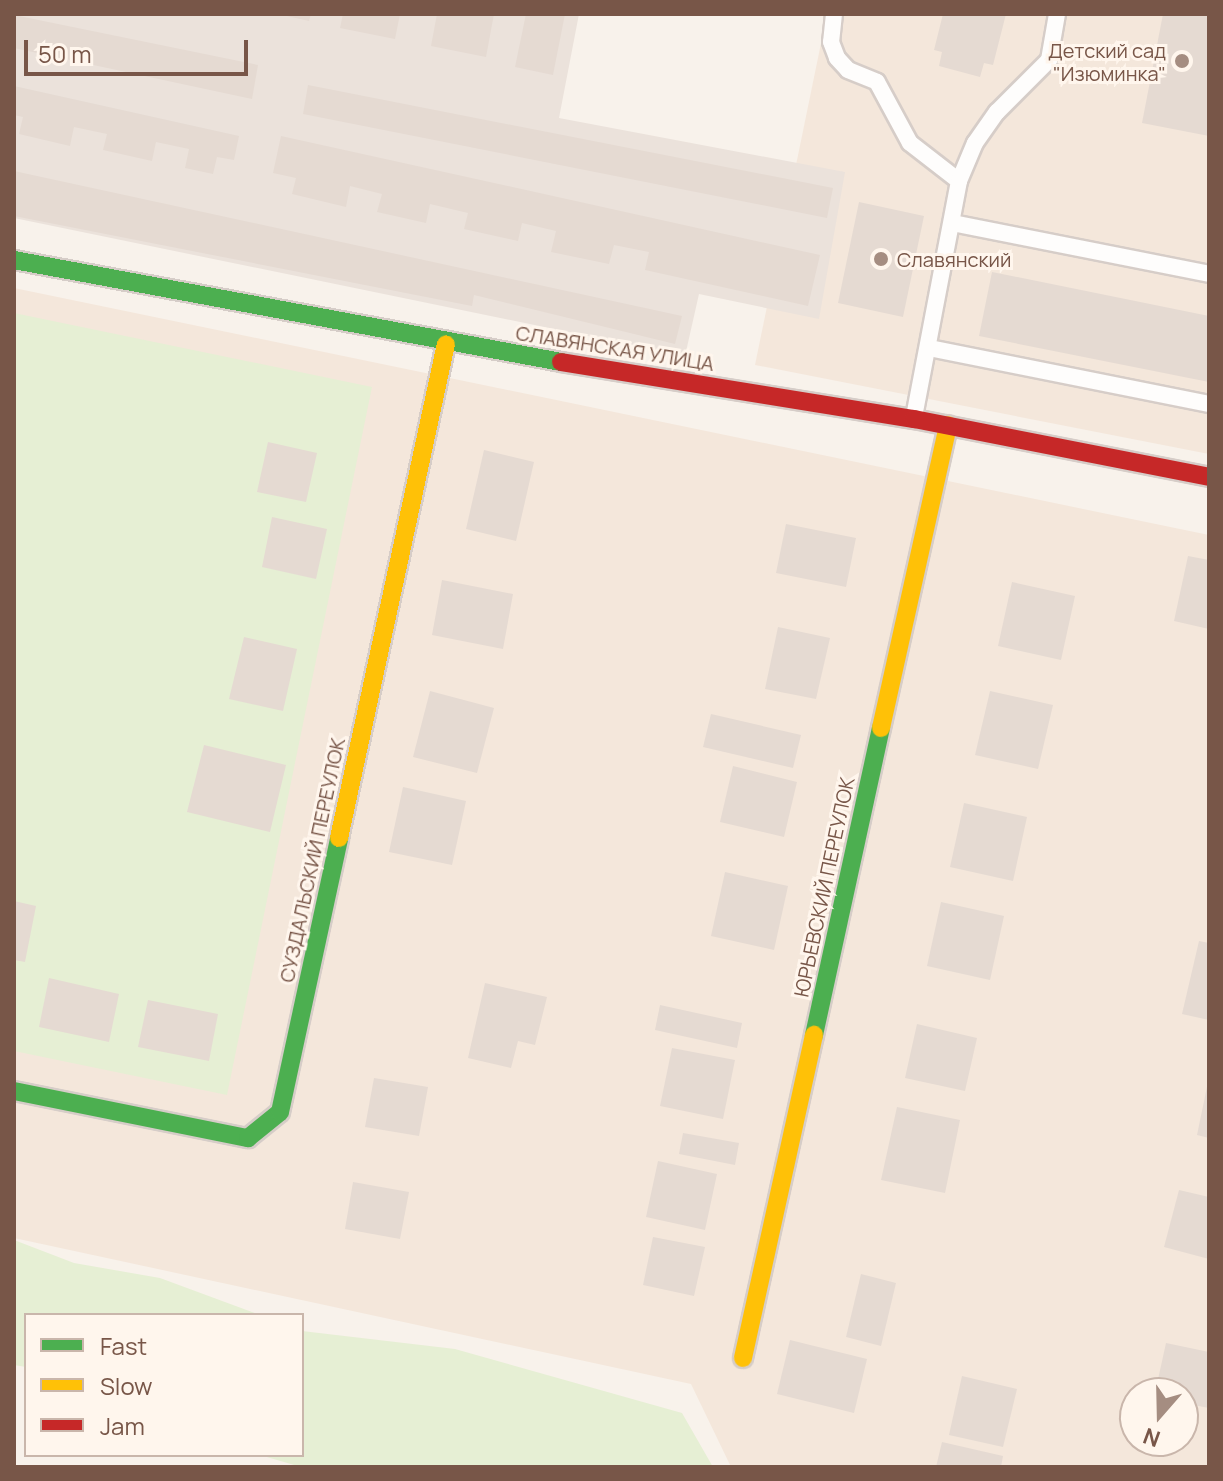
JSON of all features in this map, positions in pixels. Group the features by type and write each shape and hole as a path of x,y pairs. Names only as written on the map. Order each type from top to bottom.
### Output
{"street":[{"name":"СЛАВЯНСКАЯ УЛИЦА","path":"14,260 446,344 914,419 1209,477"},
{"name":"СУЗДАЛЬСКИЙ ПЕРЕУЛОК","path":"14,1091 248,1138 280,1112 446,344"},
{"name":"ЮРЬЕВСКИЙ ПЕРЕУЛОК","path":"743,1358 948,425"}],"lane":[{"path":"834,14 831,42 837,58 848,70 877,82 910,143 959,181"},
{"path":"914,419 959,181 975,143 997,112 1049,60 1057,14"},
{"path":"952,223 1209,274"},
{"path":"929,348 1209,404"}],"shaded area":[{"path":"14,14 579,14 559,118 845,172 819,319 699,294 685,356 14,218"},
{"path":"827,14 1209,14 1209,454 755,365"},
{"path":"14,288 1209,535 1209,1467 731,1467 691,1384 14,1238"}],"green space":[{"path":"14,313 372,387 227,1095 14,1051"},
{"path":"14,1240 74,1263 160,1278 255,1313 24,1313 24,1367 14,1365"},
{"path":"304,1331 455,1349 682,1413 713,1467 301,1467 267,1457 304,1457"}],"building":[{"path":"278,14 311,14 309,21"},
{"path":"343,14 400,14 395,39 340,28"},
{"path":"437,14 494,14 486,57 431,46"},
{"path":"526,14 565,14 553,75 515,67"},
{"path":"943,14 1006,14 993,65 984,63 980,77 939,66 942,52 934,50"},
{"name":"Детский сад \"Изюминка\"","path":"1163,14 1209,15 1209,136 1142,123"},
{"path":"14,15 258,65 252,99 14,48"},
{"path":"308,85 833,188 827,218 303,114"},
{"path":"14,86 239,136 234,160 217,157 213,174 185,168 189,149 156,142 152,161 103,150 107,134 74,127 70,146 19,134 23,117 14,115"},
{"path":"281,136 820,255 808,306 645,270 649,252 614,245 609,264 551,252 556,231 522,223 518,241 464,229 468,213 430,204 426,223 377,212 382,194 350,186 346,207 292,194 296,178 273,173"},
{"path":"14,171 682,316 675,344 474,295 472,306 14,216"},
{"name":"Славянский","path":"859,202 924,216 903,317 838,303"},
{"path":"992,272 1209,316 1209,382 979,336"},
{"path":"268,442 317,453 306,502 257,492"},
{"path":"484,450 534,462 516,541 466,529"},
{"path":"272,517 327,529 316,579 262,567"},
{"path":"786,524 856,538 846,587 776,573"},
{"path":"1188,556 1209,560 1209,629 1174,621"},
{"path":"442,580 513,594 503,649 432,635"},
{"path":"1012,582 1075,596 1061,660 998,646"},
{"path":"778,627 830,638 816,699 765,689"},
{"path":"244,637 297,649 283,711 229,699"},
{"path":"430,691 494,708 477,773 413,757"},
{"path":"990,691 1053,705 1038,769 975,755"},
{"path":"711,714 801,735 793,768 703,747"},
{"path":"204,745 286,765 270,832 187,812"},
{"path":"733,766 797,782 784,837 720,822"},
{"path":"403,787 466,801 452,865 389,852"},
{"path":"964,803 1027,817 1013,881 950,867"},
{"path":"725,872 788,886 774,950 711,936"},
{"path":"14,901 36,906 25,962 14,960"},
{"path":"941,902 1004,916 990,980 927,966"},
{"path":"1199,941 1209,943 1209,1020 1182,1014"},
{"path":"49,978 119,994 109,1042 39,1027"},
{"path":"485,983 547,997 535,1045 518,1041 511,1068 468,1058"},
{"path":"148,1000 218,1014 209,1061 138,1047"},
{"path":"660,1005 742,1023 737,1048 655,1030"},
{"path":"917,1024 977,1038 965,1091 905,1078"},
{"path":"672,1048 735,1060 723,1119 660,1106"},
{"path":"374,1078 428,1087 419,1136 365,1127"},
{"path":"1209,1082 1209,1138 1197,1135"},
{"path":"897,1107 960,1120 945,1193 881,1180"},
{"path":"683,1133 739,1143 735,1165 679,1154"},
{"path":"658,1161 717,1174 705,1230 646,1217"},
{"path":"353,1182 409,1192 400,1239 345,1229"},
{"path":"1179,1190 1209,1197 1209,1259 1164,1247"},
{"path":"653,1237 705,1247 694,1296 643,1285"},
{"path":"861,1274 896,1283 881,1346 846,1337"},
{"path":"790,1340 867,1359 854,1413 777,1394"},
{"path":"1166,1343 1209,1352 1209,1408 1199,1406 1199,1377 1159,1377"},
{"path":"962,1376 1017,1389 1003,1447 949,1435"},
{"path":"942,1442 1003,1456 1001,1467 936,1467"}],"traffic: fast":[{"path":"14,260 561,362"},
{"path":"814,1035 881,728"},
{"path":"14,1091 248,1138 280,1112 339,838"}],"traffic: slow":[{"path":"339,838 446,344"},
{"path":"881,728 948,425"},
{"path":"743,1358 814,1035"}],"traffic: jam":[{"path":"561,362 914,419 1209,477"}],"place":[{"name":"Детский сад \"Изюминка\"","path":"1182,61"},
{"name":"Славянский","path":"881,259"}]}
